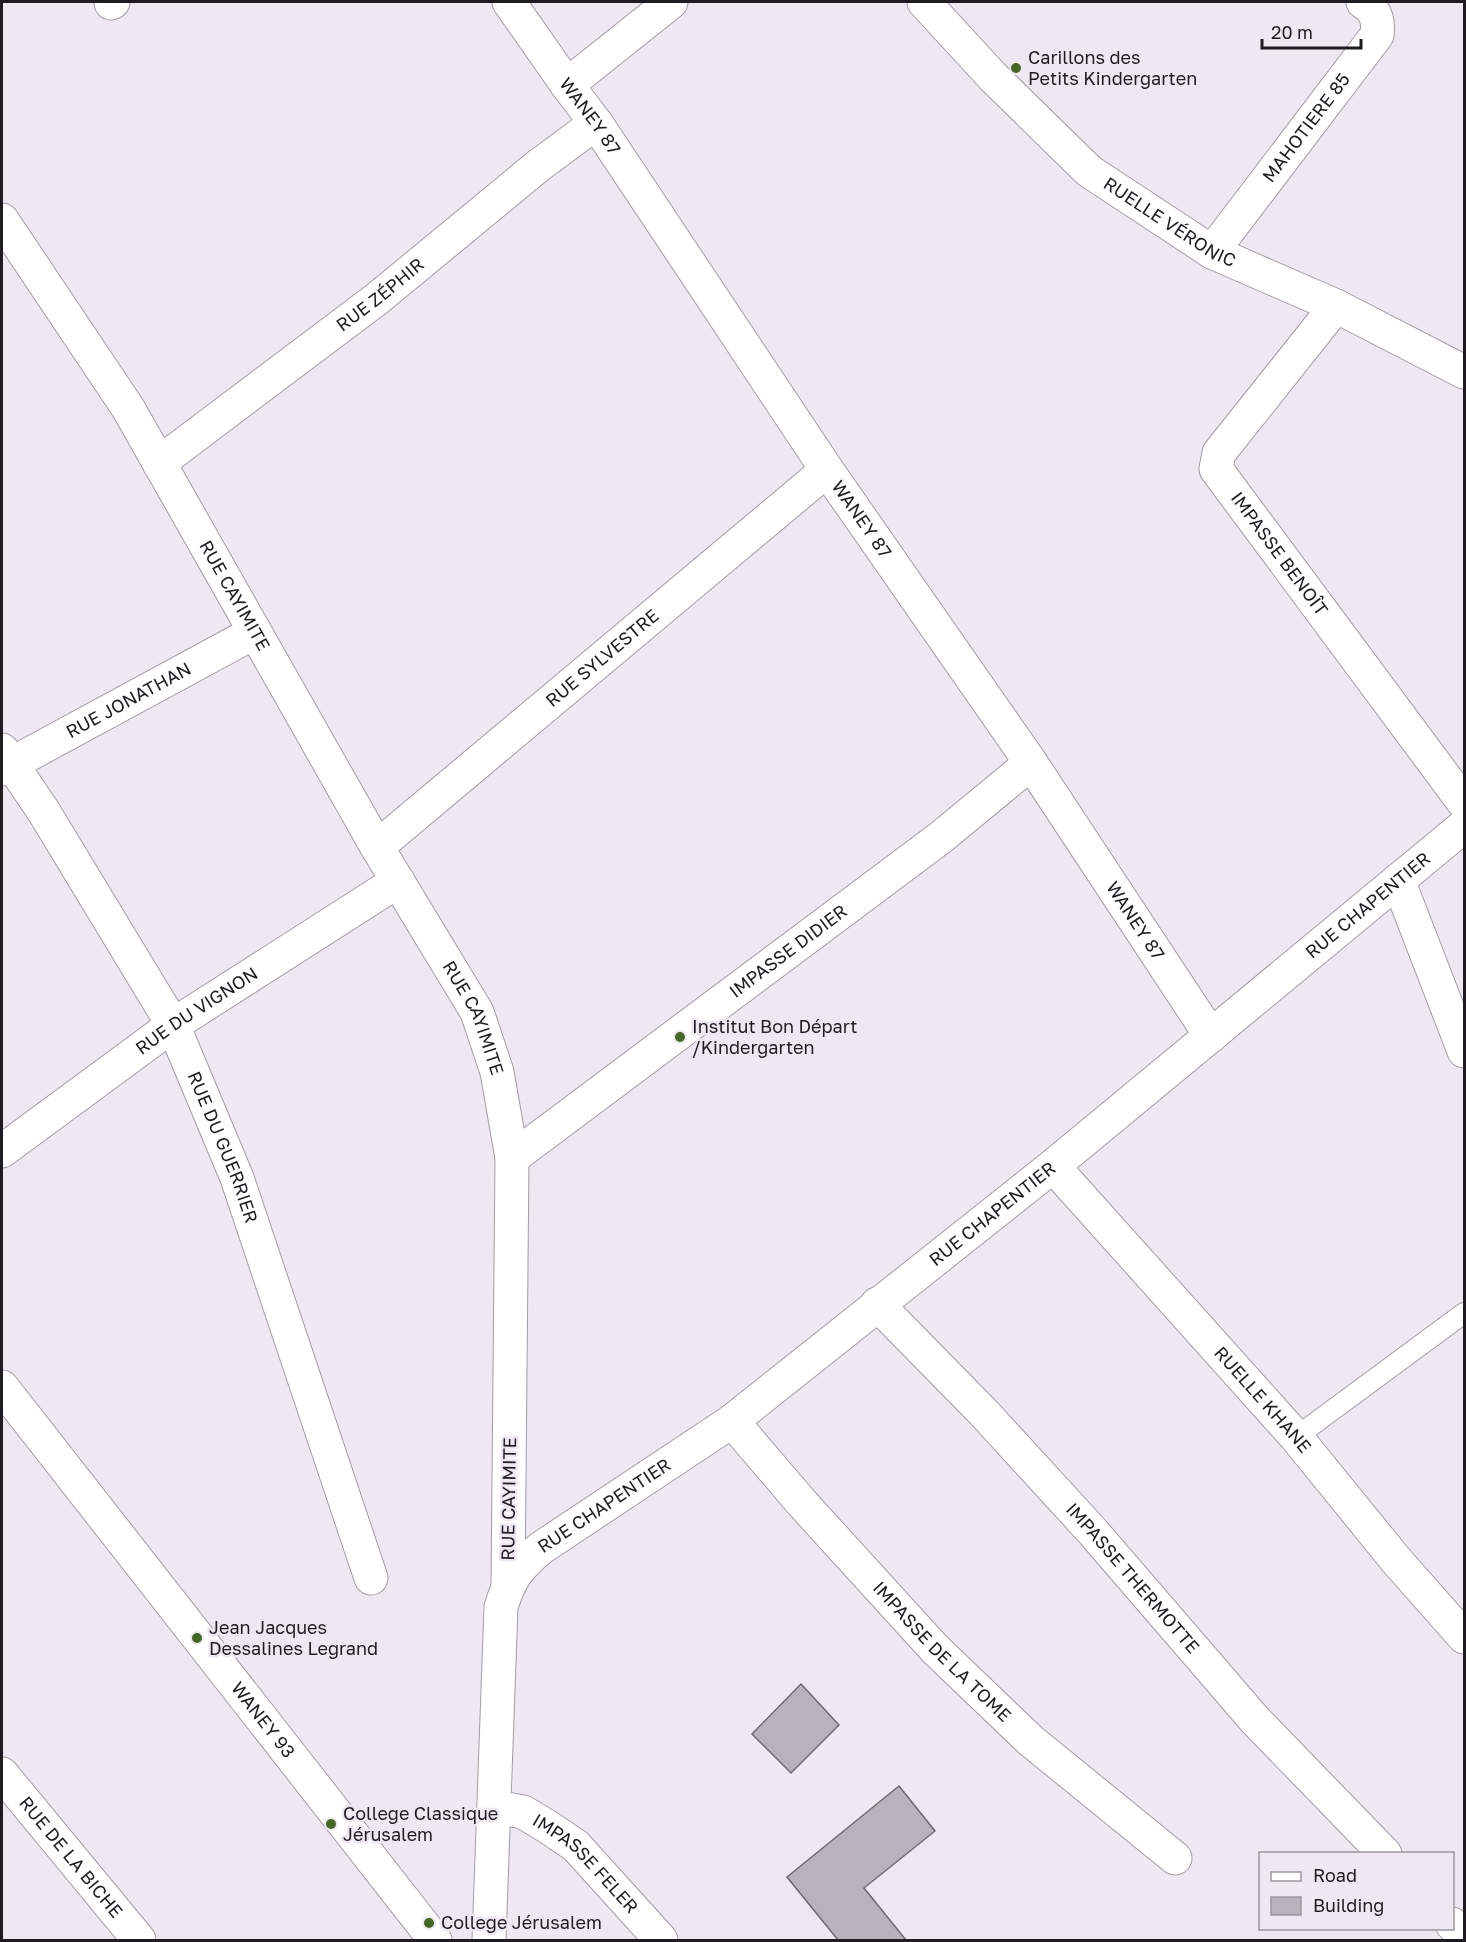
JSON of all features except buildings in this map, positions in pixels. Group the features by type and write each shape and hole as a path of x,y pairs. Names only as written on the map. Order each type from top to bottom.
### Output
{"street":[{"name":"WANEY 87","path":"509,2 596,123 827,470 1031,763 1211,1036"},
{"path":"567,85 671,2"},
{"name":"RUELLE VÉRONIC","path":"924,2 994,78 1089,171 1212,252 1336,306 1464,372"},
{"name":"MAHOTIERE 85","path":"1212,252 1377,35 1378,22 1372,8 1363,2"},
{"name":"RUE ZÉPHIR","path":"159,463 378,298 538,166 596,123"},
{"name":"RUE CAYIMITE","path":"2,220 128,408 377,847 477,1012 497,1072 512,1158 508,1586 501,1607 489,1941"},
{"name":"IMPASSE BENOÎT","path":"1336,306 1220,453 1216,469 1464,803"},
{"name":"RUE SYLVESTRE","path":"377,847 827,470"},
{"name":"RUE JONATHAN","path":"5,761 255,632"},
{"name":"RUE DU GUERRIER","path":"5,761 44,812 173,1025 237,1178 370,1578"},
{"name":"IMPASSE DIDIER","path":"512,1158 940,838 1031,763"},
{"name":"RUE CHAPENTIER","path":"508,1586 523,1563 542,1548 732,1421 1053,1166 1464,826"},
{"path":"1398,880 1464,1051"},
{"name":"RUE DU VIGNON","path":"2,1150 173,1025 398,881"},
{"name":"RUELLE KHANE","path":"1053,1166 1296,1437 1396,1560 1464,1637"},
{"name":"IMPASSE THERMOTTE","path":"877,1304 984,1413 1094,1532 1255,1720 1383,1852"},
{"name":"WANEY 93","path":"2,1387 435,1941"},
{"name":"IMPASSE DE LA TOME","path":"732,1421 802,1503 935,1648 1030,1740 1175,1858"},
{"name":"RUE DE LA BICHE","path":"2,1774 139,1941"},
{"name":"IMPASSE FELER","path":"495,1807 523,1812 576,1846 661,1941"}],"lane":[{"path":"1296,1437 1464,1313"}],"place":[{"name":"Carillons des Petits Kindergarten","path":"1016,68"},
{"name":"Institut Bon Départ /Kindergarten","path":"680,1037"},
{"name":"Jean Jacques Dessalines Legrand","path":"197,1638"},
{"name":"College Classique Jérusalem","path":"331,1824"},
{"name":"College Jérusalem","path":"429,1923"}]}
